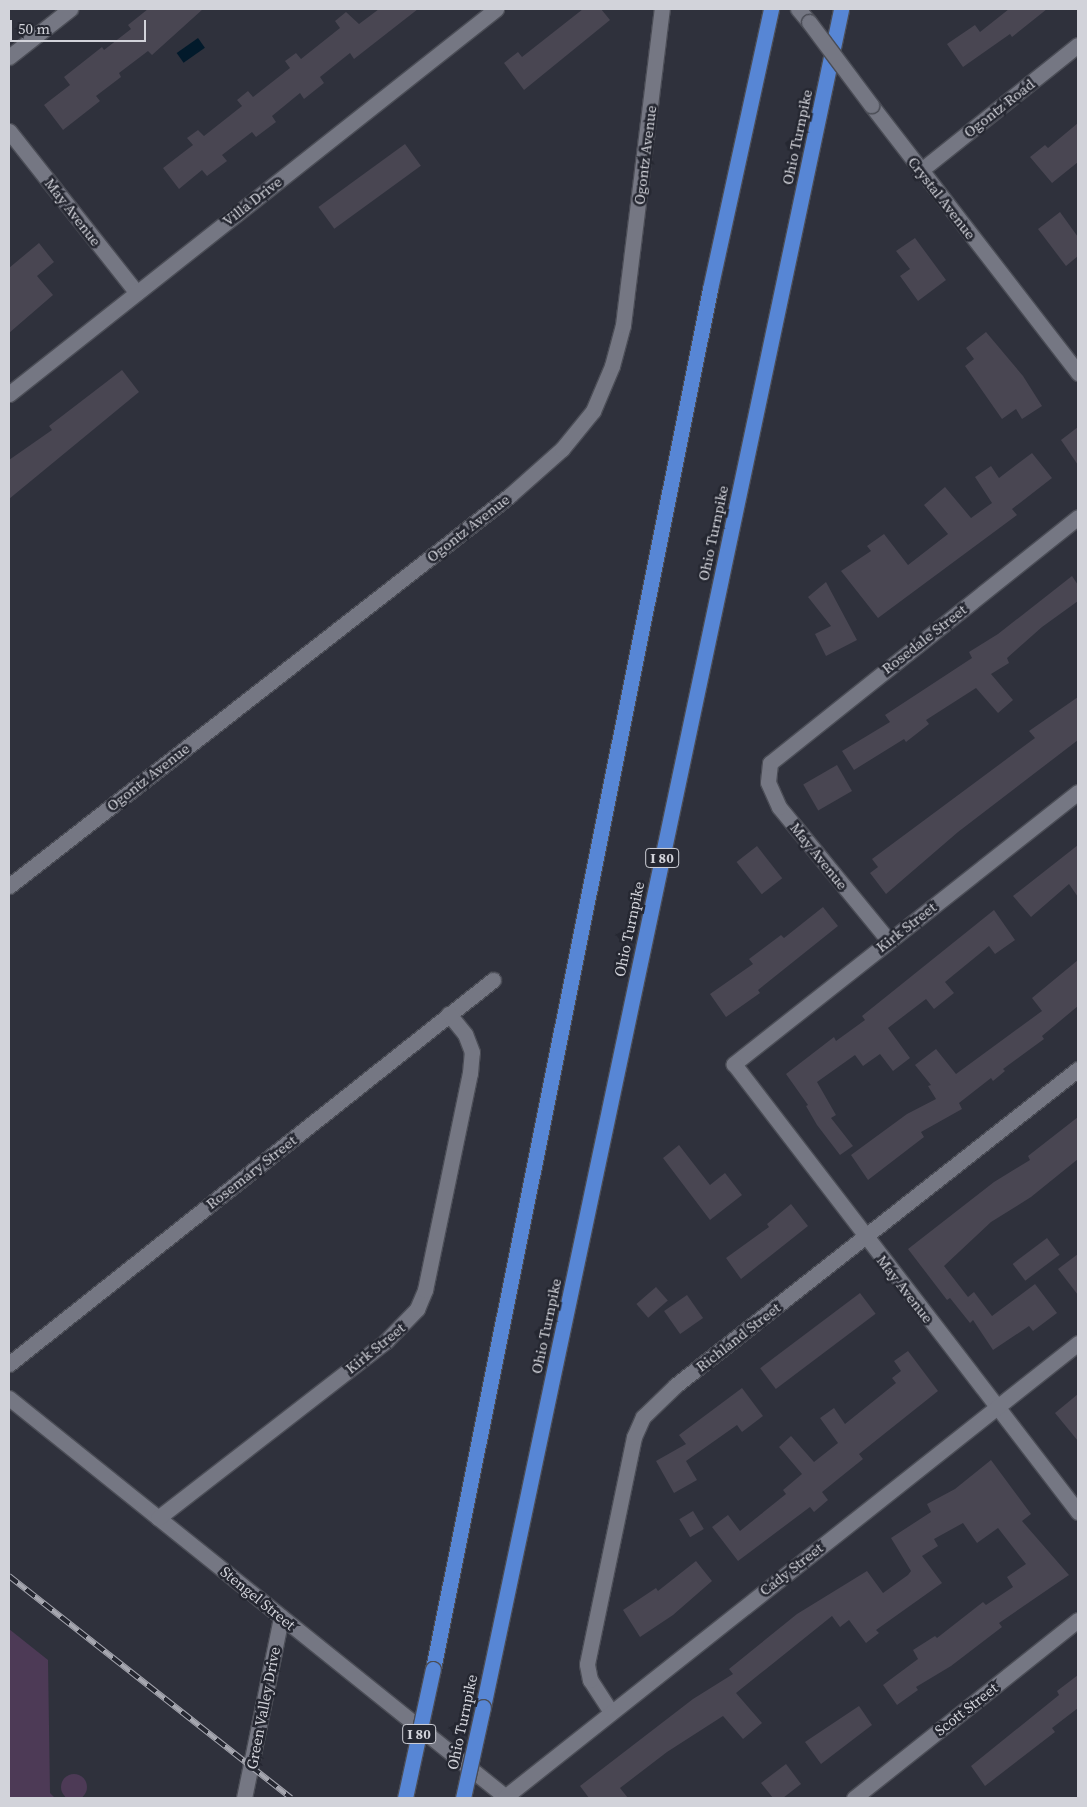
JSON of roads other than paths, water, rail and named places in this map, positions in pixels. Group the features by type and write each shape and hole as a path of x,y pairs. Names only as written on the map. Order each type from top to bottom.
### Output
{"highway":[{"name":"I 80","path":"406,1798 710,289 771,9"},
{"name":"Ohio Turnpike","path":"463,1798 842,9"}],"street":[{"path":"9,57 70,9"},
{"name":"Villa Drive","path":"9,394 496,9"},
{"name":"Ogontz Avenue","path":"9,886 509,496 562,449 593,411 612,366 623,325 662,9"},
{"name":"Crystal Avenue","path":"798,9 1078,373"},
{"name":"Ogontz Road","path":"920,170 1078,46"},
{"name":"May Avenue","path":"9,131 137,293"},
{"name":"Rosedale Street","path":"770,763 1078,517"},
{"name":"May Avenue","path":"770,763 768,782 779,808 889,941"},
{"name":"Kirk Street","path":"734,1064 1078,792"},
{"name":"Rosemary Street","path":"9,1364 493,980"},
{"name":"Kirk Street","path":"158,1518 386,1341 417,1309 425,1290 470,1073 472,1052 465,1034 449,1014"},
{"name":"May Avenue","path":"734,1064 1078,1512"},
{"name":"Richland Street","path":"611,1712 590,1680 587,1664 634,1437 643,1417 676,1385 1078,1069"},
{"name":"Cady Street","path":"506,1798 611,1712 1078,1343"},
{"name":"Stengel Street","path":"9,1398 506,1798"},
{"name":"Green Valley Drive","path":"244,1798 281,1617"},
{"name":"Scott Street","path":"854,1798 1078,1620"}],"water":[{"path":"198,38 205,48 184,63 177,53"}],"railway":[{"path":"9,1576 291,1798"}]}
